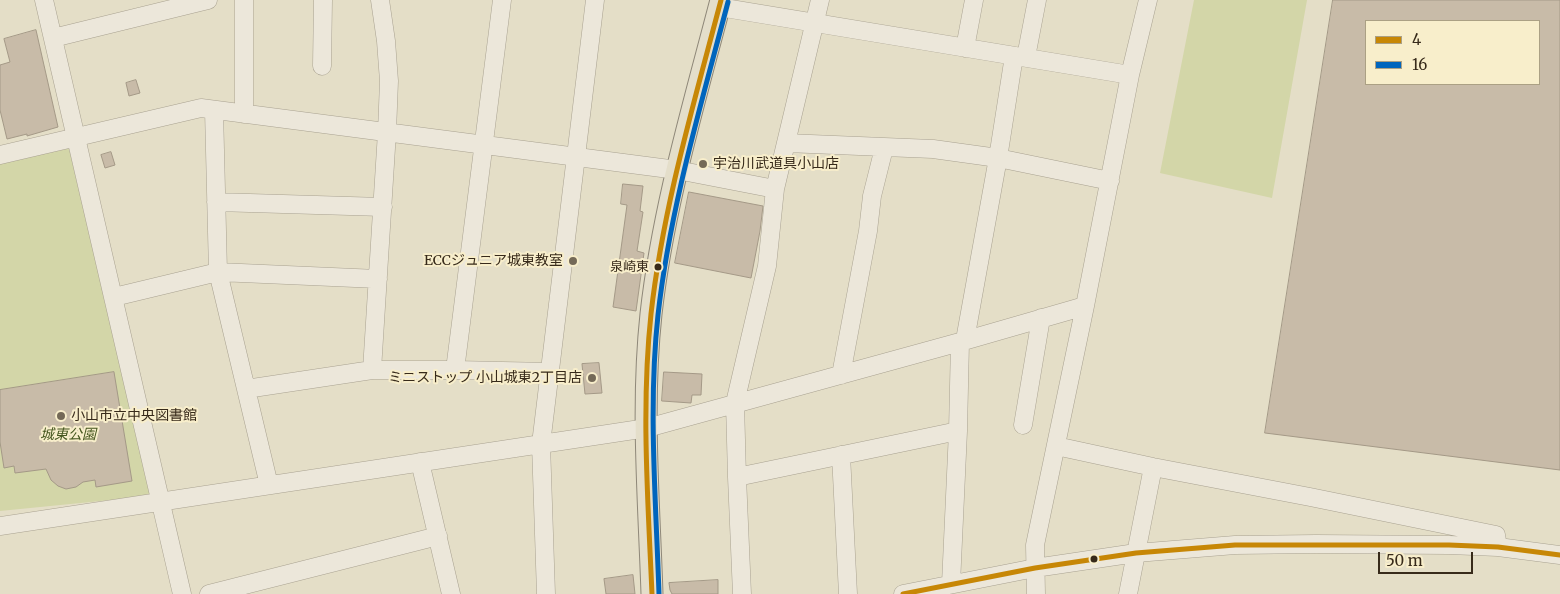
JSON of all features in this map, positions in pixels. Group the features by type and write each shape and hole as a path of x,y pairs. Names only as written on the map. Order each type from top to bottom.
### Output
{"main road":[{"path":"652,594 647,428 648,350 651,314 664,224 720,4"}],"street":[{"path":"44,0 182,594"},
{"path":"53,38 208,0"},
{"path":"244,0 244,114"},
{"path":"322,66 323,0"},
{"path":"372,370 389,81 386,40 380,0"},
{"path":"456,370 502,0"},
{"path":"546,594 541,444 595,0"},
{"path":"742,594 735,403 767,266 775,189 820,0"},
{"path":"965,48 974,0"},
{"path":"951,584 963,341 998,158 1020,57 1037,0"},
{"path":"1036,594 1035,545 1085,306 1130,75 1148,0"},
{"path":"720,4 965,48 1130,75"},
{"path":"0,155 201,108 677,170 775,189"},
{"path":"214,110 218,272 268,486"},
{"path":"786,143 933,149 998,158 1110,181"},
{"path":"841,375 868,231 872,196 884,148"},
{"path":"216,202 383,208"},
{"path":"114,297 218,272 378,279"},
{"path":"0,526 647,428 1085,306"},
{"path":"1022,425 1041,318"},
{"path":"246,389 372,370 550,372"},
{"path":"737,477 958,431"},
{"path":"1056,446 1496,535 1498,547"},
{"path":"841,455 848,594"},
{"path":"420,462 451,594"},
{"path":"1128,594 1153,467"},
{"path":"209,594 438,536"},
{"path":"903,594 1035,568 1136,553 1235,546 1298,544 1449,545 1498,547 1560,555"}],"green space":[{"path":"1194,0 1307,0 1272,198 1160,173"},
{"name":"城東公園","path":"69,148 151,496 0,511 0,164"}],"building":[{"path":"1333,0 1560,0 1560,470 1265,433"},
{"path":"36,30 58,127 27,136 27,134 7,139 0,110 0,65 10,62 4,39"},
{"path":"136,80 140,93 129,96 126,83"},
{"path":"111,152 115,165 105,168 101,155"},
{"path":"623,184 643,186 640,211 643,212 637,251 644,253 636,311 613,307 627,205 621,204"},
{"path":"689,192 763,206 751,278 675,263"},
{"name":"ミニストップ 小山城東2丁目店","path":"599,363 602,393 585,394 582,364"},
{"name":"小山市立中央図書館","path":"114,372 132,481 96,487 95,480 83,482 76,487 66,489 58,486 51,480 46,469 15,473 14,466 4,468 0,442 0,390"},
{"path":"664,372 702,374 701,395 692,395 691,403 662,401"},
{"path":"633,575 635,594 606,594 604,579"},
{"path":"718,580 718,594 672,594 669,583"}],"transit line":[{"name":"4","path":"652,594 646,419 646,384 651,314 656,274 671,195 721,0"},
{"name":"16","path":"659,594 653,419 658,315 663,275 678,196 728,2"},
{"name":"4","path":"903,594 1035,568 1136,553 1235,545 1449,545 1498,547 1560,555"}],"place":[{"name":"宇治川武道具小山店","path":"703,164"},
{"name":"ECCジュニア城東教室","path":"573,261"},
{"name":"泉崎東","path":"658,267"},
{"name":"ミニストップ 小山城東2丁目店","path":"592,378"},
{"name":"小山市立中央図書館","path":"61,416"}]}
